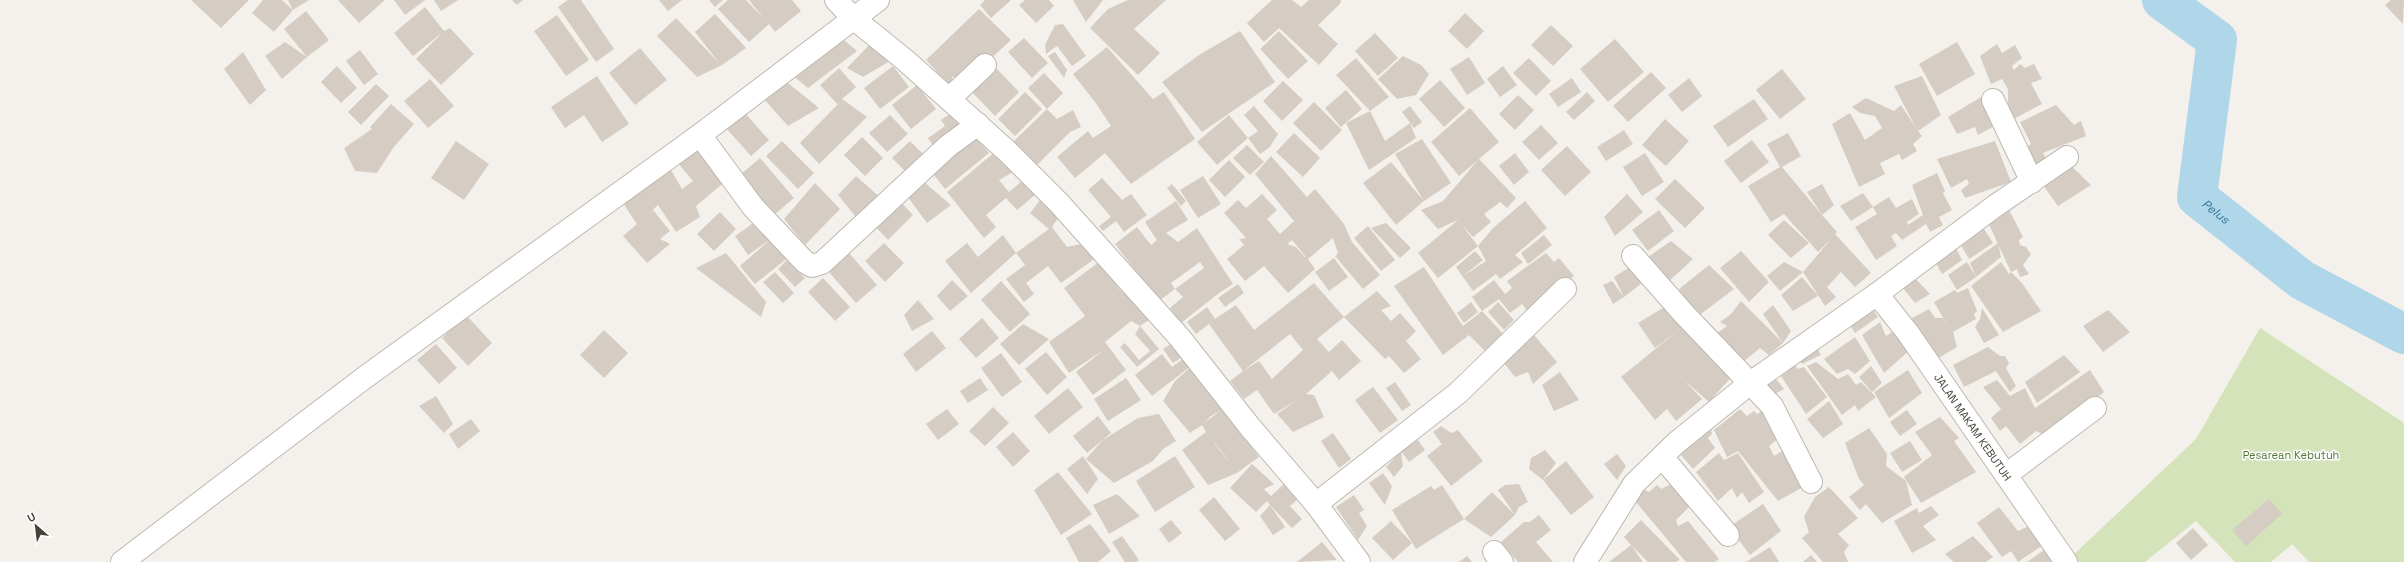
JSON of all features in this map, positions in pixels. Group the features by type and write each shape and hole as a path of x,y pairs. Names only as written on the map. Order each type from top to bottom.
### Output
{"street":[{"path":"836,0 853,18 978,124 1059,203 1180,338 1250,427 1316,504 1359,562"},
{"path":"122,562 364,378 700,135 878,0"},
{"path":"949,99 985,65"},
{"path":"1993,100 2032,182"},
{"path":"700,135 753,207 805,262 812,266 822,262 948,146 978,124"},
{"path":"1585,562 1634,484 1662,457 1749,384 1877,294 1946,240 2067,157"},
{"path":"1633,256 1749,384 1772,406 1811,482"},
{"path":"1316,504 1458,393 1565,289"},
{"name":"JALAN MAKAM KEBUTUH","path":"1877,294 1908,333 2066,562"},
{"path":"2006,475 2095,408"},
{"path":"1662,457 1728,535"}],"green space":[{"name":"Pesarean Kebutuh","path":"2260,328 2404,423 2404,562 2309,562 2292,544 2271,562 2235,562 2196,521 2145,562 2071,562 2069,559 2196,439"}],"building":[{"path":"191,0 249,0 221,28"},
{"path":"263,0 282,0 293,10 274,32 252,13"},
{"path":"288,0 309,0 293,10"},
{"path":"338,0 385,0 359,23"},
{"path":"394,0 425,0 405,15"},
{"path":"434,0 458,0 441,11"},
{"path":"512,0 523,0 517,5"},
{"path":"568,0 581,0 614,49 596,62 558,7"},
{"path":"659,0 682,0 668,11"},
{"path":"709,0 723,0 715,7"},
{"path":"728,0 746,0 764,19 749,0 792,0 801,11 775,32 769,24 749,42 718,9"},
{"path":"985,0 1011,0 991,18 980,5"},
{"path":"1025,0 1049,0 1054,6 1036,23 1019,5"},
{"path":"1073,0 1103,0 1086,22"},
{"path":"1128,0 1166,0 1134,29 1160,53 1138,75 1090,28 1108,9"},
{"path":"1272,0 1292,0 1301,7 1309,0 1341,0 1340,4 1318,25 1338,44 1319,65 1279,28 1264,42 1247,23"},
{"path":"2391,0 2404,0 2403,24 2385,5"},
{"path":"425,7 444,31 450,28 474,54 441,85 416,59 443,32 413,56 394,33"},
{"path":"979,9 1011,40 962,85 953,76 950,86 926,60"},
{"path":"306,11 329,40 307,57 284,29"},
{"path":"1465,13 1484,31 1467,49 1448,31"},
{"path":"715,14 746,48 722,65 697,77 657,36 676,18 720,64 695,32"},
{"path":"557,15 589,60 566,76 534,31"},
{"path":"1063,24 1086,56 1072,66 1057,46 1046,54 1045,45 1055,25"},
{"path":"1551,25 1573,46 1553,66 1531,45"},
{"path":"1240,31 1275,82 1202,132 1162,82 1199,55"},
{"path":"1279,31 1308,61 1288,79 1260,49"},
{"path":"1375,33 1398,58 1378,76 1355,51"},
{"path":"1024,38 1048,63 1032,78 1008,52"},
{"path":"843,39 857,51 808,88 792,75"},
{"path":"1615,39 1644,72 1608,102 1580,69"},
{"path":"873,41 890,61 863,77 847,68"},
{"path":"285,42 307,57 282,79 265,56"},
{"path":"1957,42 1975,74 1937,96 1919,64"},
{"path":"1997,44 2002,53 2015,45 2022,58 2012,66 2014,70 2020,64 2025,68 2034,64 2042,79 2031,83 2042,104 2008,122 2008,89 2002,79 1991,84 1980,56"},
{"path":"1107,47 1153,99 1164,92 1195,139 1131,184 1105,153 1075,178 1057,157 1088,131 1093,138 1111,126 1095,102 1073,74"},
{"path":"640,48 667,80 635,105 609,73"},
{"path":"360,50 378,74 364,85 346,61"},
{"path":"243,52 266,90 250,105 224,69"},
{"path":"1055,52 1067,70 1064,78 1048,56"},
{"path":"1403,56 1421,65 1429,74 1416,95 1397,99 1378,79"},
{"path":"1469,57 1485,83 1467,95 1450,69"},
{"path":"1356,58 1389,97 1370,111 1336,75"},
{"path":"1529,58 1551,81 1536,96 1513,73"},
{"path":"337,66 357,88 341,103 321,82"},
{"path":"893,66 909,87 880,109 864,88"},
{"path":"1503,66 1517,85 1500,97 1487,79"},
{"path":"839,68 856,87 842,99 867,117 819,164 800,143 840,102 837,104 820,85"},
{"path":"996,68 1019,92 995,116 972,92"},
{"path":"1782,69 1806,99 1780,119 1756,90"},
{"path":"1651,72 1666,88 1628,122 1613,106"},
{"path":"1044,73 1063,93 1047,109 1028,88"},
{"path":"597,76 629,124 602,142 584,115 565,128 551,107"},
{"path":"1922,76 1941,115 1918,131 1922,136 1913,144 1917,151 1902,160 1899,154 1880,163 1885,174 1859,187 1832,124 1850,113 1865,140 1882,128 1875,116 1860,113 1852,107 1866,98 1894,111 1901,105 1916,128 1894,86"},
{"path":"1572,78 1581,92 1558,107 1549,94"},
{"path":"1689,78 1702,96 1682,112 1668,95"},
{"path":"430,79 454,106 428,128 404,101"},
{"path":"1440,80 1465,108 1444,127 1419,99"},
{"path":"1283,81 1303,100 1282,121 1263,101"},
{"path":"788,83 819,108 788,126 763,98"},
{"path":"376,84 389,96 361,125 348,112"},
{"path":"917,85 936,109 911,129 892,105"},
{"path":"1346,90 1362,109 1341,127 1325,108"},
{"path":"1025,92 1042,109 1015,136 998,119"},
{"path":"1587,92 1595,101 1574,120 1566,112"},
{"path":"1986,94 1998,124 1978,135 1975,127 1957,134 1948,117"},
{"path":"1518,95 1534,110 1515,130 1499,114"},
{"path":"1754,99 1768,119 1728,147 1713,126"},
{"path":"1314,102 1342,130 1321,151 1293,123"},
{"path":"391,104 414,124 393,148 377,173 355,171 344,148 372,129 370,127"},
{"path":"2056,105 2074,125 2081,121 2086,136 2043,153 2046,159 2029,168 2022,151 2031,144 2020,122"},
{"path":"1254,106 1278,134 1270,147 1260,154 1248,138 1258,131 1244,115"},
{"path":"1410,106 1422,122 1414,128 1402,112"},
{"path":"1470,108 1499,142 1479,159 1516,198 1507,208 1500,202 1484,214 1491,222 1473,237 1461,224 1478,246 1438,278 1418,253 1458,220 1438,229 1421,210 1443,201 1478,160 1459,176 1431,142"},
{"path":"1047,109 1057,119 1073,110 1081,127 1070,132 1036,166 1013,142"},
{"path":"1370,111 1385,141 1410,123 1416,138 1369,170 1346,123"},
{"path":"744,112 769,140 751,156 726,128"},
{"path":"953,112 973,127 937,151 928,138 945,126 941,120"},
{"path":"890,115 908,134 887,152 869,133"},
{"path":"1229,115 1248,138 1217,165 1197,142"},
{"path":"1665,119 1689,141 1666,166 1642,145"},
{"path":"1541,125 1558,143 1539,160 1522,142"},
{"path":"1624,130 1633,144 1606,161 1597,147"},
{"path":"971,131 989,153 945,189 927,166"},
{"path":"1294,133 1320,158 1303,177 1276,152"},
{"path":"1788,133 1801,156 1782,167 1837,232 1835,234 1871,273 1855,287 1841,272 1827,287 1836,297 1825,306 1803,272 1832,238 1818,252 1784,214 1771,222 1748,186 1780,167 1767,144"},
{"path":"862,137 883,158 865,176 844,155"},
{"path":"1422,139 1451,183 1424,201 1395,154"},
{"path":"1752,140 1769,162 1741,183 1724,161"},
{"path":"456,141 489,164 464,200 431,178"},
{"path":"782,141 814,173 798,189 766,156"},
{"path":"910,141 923,154 905,171 892,158"},
{"path":"1995,141 2011,182 1965,198 1961,190 1969,184 1967,179 1951,188 1937,159"},
{"path":"1247,145 1264,162 1250,175 1233,158"},
{"path":"700,146 727,180 696,206 700,217 676,232 658,205 646,216 653,210 670,231 660,239 670,244 647,263 623,236 637,224 621,200 668,165 682,189 693,181 678,163"},
{"path":"1567,146 1591,172 1565,196 1541,170"},
{"path":"995,152 1013,172 999,180 1009,192 1022,181 1035,195 1017,210 1006,198 986,215 996,227 984,238 947,192"},
{"path":"1515,153 1529,172 1514,185 1499,166"},
{"path":"1645,153 1664,182 1642,196 1623,167"},
{"path":"1271,156 1307,197 1315,189 1344,224 1352,242 1380,275 1363,289 1335,256 1338,253 1333,238 1308,259 1315,269 1288,293 1264,266 1245,281 1227,259 1244,245 1239,239 1246,238 1224,213 1238,200 1246,208 1262,194 1277,210 1267,219 1280,234 1294,221 1255,174","holes":["1292,240 1306,257 1296,247 1287,244"]},
{"path":"760,158 794,198 774,215 740,175"},
{"path":"1229,160 1245,177 1225,197 1209,180"},
{"path":"1391,162 1424,201 1396,225 1363,183"},
{"path":"2067,162 2091,185 2058,206 2043,185"},
{"path":"1937,173 1945,191 1943,193 1952,210 1939,217 1943,225 1930,232 1926,224 1902,240 1896,233 1891,236 1897,246 1876,260 1855,227 1877,214 1873,207 1889,197 1896,208 1912,199 1919,214 1907,222 1908,225 1923,215 1912,185"},
{"path":"856,176 882,199 860,222 838,195"},
{"path":"1203,176 1221,204 1198,218 1180,190"},
{"path":"1102,178 1122,200 1131,194 1147,215 1124,232 1116,221 1103,231 1099,226 1111,217 1088,190"},
{"path":"1675,179 1705,208 1685,228 1655,199"},
{"path":"924,182 951,205 927,223 907,196"},
{"path":"815,183 840,209 805,245 784,219"},
{"path":"1172,184 1186,201 1181,206 1167,188"},
{"path":"1822,184 1834,205 1822,215 1807,192"},
{"path":"1863,193 1873,207 1851,221 1840,206"},
{"path":"1627,194 1643,212 1615,236 1604,217"},
{"path":"898,199 913,215 888,240 873,224"},
{"path":"1041,199 1060,215 1052,227 1067,247 1086,243 1097,257 1061,283 1048,266 1026,283 1034,294 1024,302 1006,279 1025,265 1016,253 1049,229 1030,213"},
{"path":"1176,201 1188,220 1166,233 1178,242 1197,228 1233,284 1219,293 1181,323 1170,308 1183,297 1175,289 1159,301 1115,244 1137,227 1151,245 1157,240 1145,222","holes":["1200,262 1204,268 1175,289 1171,283"]},
{"path":"1525,201 1547,228 1515,255 1523,262 1500,279 1496,274 1473,291 1456,267 1475,251 1483,260 1463,276 1486,261 1478,246 1493,228"},
{"path":"2007,206 2023,237 2019,240 2020,245 2026,247 2031,254 2023,265 2029,274 2020,277 2017,269 2011,272 1987,220"},
{"path":"1659,210 1674,231 1648,251 1632,230"},
{"path":"720,212 736,229 714,251 697,234"},
{"path":"759,219 790,256 755,284 740,266 771,239 748,255 735,236"},
{"path":"1784,220 1809,243 1791,258 1768,235"},
{"path":"1386,223 1411,248 1400,258 1371,228"},
{"path":"1981,224 1993,243 1969,259 1958,240"},
{"path":"1368,226 1395,260 1381,271 1354,238"},
{"path":"1003,235 1016,253 971,293 945,261 967,243 978,257"},
{"path":"1544,235 1552,245 1528,264 1521,253"},
{"path":"1952,240 1962,260 1942,274 1933,258"},
{"path":"1671,241 1693,259 1668,282 1648,257"},
{"path":"884,243 904,263 885,282 865,261"},
{"path":"1998,243 2001,257 1976,277 1970,263"},
{"path":"1741,251 1769,282 1749,302 1720,268"},
{"path":"726,253 766,302 761,317 696,268"},
{"path":"849,253 877,285 856,303 828,271"},
{"path":"1546,253 1554,262 1559,258 1574,276 1550,295 1531,315 1522,304 1510,313 1499,299 1482,311 1472,297 1494,280 1505,294 1512,288 1507,281"},
{"path":"1334,258 1348,277 1329,291 1315,272"},
{"path":"787,260 805,278 795,287 778,269"},
{"path":"1099,262 1120,290 1143,305 1152,318 1140,326 1131,321 1105,342 1126,370 1093,395 1076,372 1105,349 1069,373 1049,342 1085,316 1064,288"},
{"path":"1784,262 1803,272 1780,291 1767,276"},
{"path":"1967,262 1976,277 1957,290 1948,275"},
{"path":"2001,262 2009,274 2011,272 2022,283 2041,311 2003,332 1971,286"},
{"path":"1635,264 1647,279 1624,297 1614,277"},
{"path":"1709,265 1734,289 1697,317 1679,289"},
{"path":"1424,267 1463,326 1482,311 1505,336 1487,353 1469,335 1443,355 1394,286"},
{"path":"775,272 794,293 783,303 763,282"},
{"path":"1911,274 1930,294 1915,303 1899,283"},
{"path":"1802,277 1818,296 1793,311 1781,295"},
{"path":"823,278 850,307 835,321 808,292"},
{"path":"952,280 968,296 950,311 937,296"},
{"path":"1001,281 1030,314 1010,332 981,300"},
{"path":"1612,281 1624,297 1613,304 1603,285"},
{"path":"1314,283 1344,317 1317,339 1329,352 1342,340 1361,361 1339,380 1332,371 1306,394 1314,395 1324,417 1293,432 1277,414 1297,400 1274,414 1257,390 1244,399 1230,381 1243,371 1209,324 1196,334 1187,322 1207,307 1215,319 1236,305 1254,330","holes":["1290,334 1303,350 1272,379 1259,361 1243,371"]},
{"path":"1238,284 1244,293 1225,307 1218,298"},
{"path":"1968,288 1977,311 1974,314 1976,319 1953,332 1957,347 1935,360 1912,318 1929,309 1935,318 1943,318 1950,329 1934,302 1955,290 1957,293"},
{"path":"1377,291 1391,306 1381,310 1391,321 1400,313 1416,331 1406,341 1421,359 1404,373 1389,356 1385,359 1344,317"},
{"path":"918,300 934,319 912,331 904,315"},
{"path":"1741,301 1783,343 1769,355 1760,348 1738,366 1713,336 1727,326 1720,322 1731,314"},
{"path":"1471,302 1478,312 1464,323 1457,313"},
{"path":"1498,302 1514,320 1504,330 1488,312"},
{"path":"1869,304 1878,317 1855,333 1846,319"},
{"path":"1773,305 1791,331 1783,343 1763,314"},
{"path":"1666,306 1736,372 1709,402 1685,381 1702,399 1676,421 1667,409 1655,420 1621,377 1681,328 1655,348 1638,323"},
{"path":"1982,308 1999,335 1984,343 1975,327 1980,319"},
{"path":"2108,310 2130,332 2103,352 2083,326"},
{"path":"466,315 492,343 468,366 442,338"},
{"path":"982,318 999,338 976,358 959,339"},
{"path":"1880,322 1886,336 1897,329 1911,349 1884,373 1862,335"},
{"path":"1023,324 1049,339 1019,365 1000,344"},
{"path":"1140,326 1159,349 1137,367 1120,347 1125,343 1139,360 1150,351 1135,334"},
{"path":"604,330 628,353 604,378 580,355"},
{"path":"932,331 946,348 916,372 903,354"},
{"path":"1534,335 1557,362 1533,384 1528,372 1515,377 1501,359"},
{"path":"1855,337 1870,361 1855,374 1848,369 1837,374 1824,359"},
{"path":"1179,338 1188,353 1173,363 1163,349"},
{"path":"1814,342 1821,355 1802,364 1797,355"},
{"path":"436,344 457,368 439,384 417,360"},
{"path":"1988,347 2000,356 2005,356 2009,363 2006,368 2016,386 2010,392 1996,371 1964,387 1953,365"},
{"path":"1046,352 1067,377 1047,395 1025,369"},
{"path":"1001,353 1022,382 1002,397 981,368"},
{"path":"1162,354 1172,367 1184,358 1191,366 1152,396 1135,375"},
{"path":"2064,355 2080,372 2037,403 2025,382"},
{"path":"1793,358 1797,369 1804,367 1827,397 1806,414 1781,376 1786,373 1783,366"},
{"path":"1816,362 1838,379 1848,374 1856,385 1861,382 1876,397 1858,411 1855,405 1842,415 1807,366"},
{"path":"1192,366 1259,457 1237,473 1208,485 1182,450 1206,432 1202,425 1190,433 1163,401 1175,381","holes":["1221,410 1203,424 1211,416","1215,444 1223,453 1230,463"]},
{"path":"1871,366 1882,383 1872,392 1859,377"},
{"path":"1908,370 1922,393 1889,418 1874,392"},
{"path":"2090,370 2104,392 2049,437 2036,431 2020,444 2006,426 2000,431 1991,418 2001,409 1983,387 1997,380 2010,396 2025,388 2035,408"},
{"path":"1560,372 1579,400 1554,411 1542,385"},
{"path":"1773,375 1784,389 1767,398 1760,384"},
{"path":"980,378 988,390 968,403 960,391"},
{"path":"1126,378 1141,400 1108,421 1094,399"},
{"path":"1395,382 1411,405 1402,411 1386,388"},
{"path":"1373,387 1398,420 1380,433 1355,400"},
{"path":"1068,388 1083,407 1049,434 1034,416"},
{"path":"436,396 453,424 444,433 419,406"},
{"path":"1829,401 1843,424 1823,438 1807,419"},
{"path":"1769,406 1782,436 1769,446 1774,456 1788,447 1810,483 1778,501 1738,451 1727,457 1714,430 1740,409 1747,416 1754,411 1757,414"},
{"path":"993,407 1009,423 985,446 969,431"},
{"path":"947,409 959,424 938,440 926,424"},
{"path":"1907,410 1917,424 1900,436 1890,422"},
{"path":"1159,414 1176,441 1163,449 1153,461 1114,483 1086,459 1103,440 1138,418"},
{"path":"1098,416 1111,433 1087,453 1073,436"},
{"path":"1940,417 1959,438 1954,441 1976,472 1921,503 1904,477 1932,455 1915,432"},
{"path":"471,419 480,431 458,449 449,434"},
{"path":"1441,426 1451,433 1458,430 1483,461 1451,486 1427,456 1442,444 1433,432"},
{"path":"1702,427 1711,429 1712,434 1708,438 1715,448 1693,469 1675,448"},
{"path":"1869,428 1887,454 1886,466 1906,481 1912,505 1882,523 1866,504 1860,510 1849,497 1864,485 1859,479 1845,443"},
{"path":"1013,432 1030,451 1013,467 996,447"},
{"path":"1333,433 1351,459 1339,468 1321,441"},
{"path":"1418,440 1425,450 1409,462 1401,451"},
{"path":"1910,441 1922,460 1902,472 1890,453"},
{"path":"1545,450 1556,463 1543,480 1529,469 1531,458"},
{"path":"1401,451 1403,466 1394,477 1386,467"},
{"path":"1719,453 1724,460 1738,453 1764,492 1749,503 1742,492 1737,498 1732,488 1718,501 1696,472"},
{"path":"1617,454 1626,466 1617,480 1604,464"},
{"path":"1083,456 1098,479 1087,494 1067,469"},
{"path":"1175,456 1195,487 1155,512 1136,481"},
{"path":"1566,461 1594,497 1571,515 1543,480"},
{"path":"1252,464 1274,484 1264,489 1271,496 1285,483 1299,498 1290,506 1302,519 1292,528 1267,501 1256,512 1230,488"},
{"path":"1058,472 1092,514 1061,535 1034,490"},
{"path":"1383,473 1392,486 1385,505 1369,483"},
{"path":"1680,480 1694,502 1676,520 1678,526 1688,521 1719,559 1715,562 1686,562 1631,496 1643,489 1649,492 1657,485 1661,489"},
{"path":"1519,484 1528,502 1519,507 1515,515 1498,490 1505,485"},
{"path":"1442,485 1464,519 1416,549 1392,510 1431,486 1434,490"},
{"path":"1829,487 1858,518 1838,534 1849,545 1844,552 1848,562 1823,562 1802,538 1809,532 1804,517 1815,497"},
{"path":"1492,492 1515,515 1491,537 1464,519"},
{"path":"1117,494 1140,516 1109,534 1093,505"},
{"path":"1354,495 1364,510 1359,513 1367,526 1358,540 1336,507"},
{"path":"1214,497 1240,529 1225,541 1199,510"},
{"path":"2269,499 2282,514 2246,546 2232,530"},
{"path":"1763,504 1781,531 1750,555 1729,527"},
{"path":"1270,505 1285,527 1273,535 1260,516"},
{"path":"1931,506 1939,515 1923,526 1936,540 1912,553 1894,521 1917,508 1919,513"},
{"path":"1999,507 2018,531 2029,526 2043,545 2018,562 2011,551 2002,557 1977,523"},
{"path":"1539,515 1551,530 1536,542 1553,562 1518,562 1501,542 1524,522 1530,522"},
{"path":"1171,520 1182,533 1169,543 1159,529"},
{"path":"1641,520 1680,560 1675,562 1648,562 1624,537"},
{"path":"1391,521 1412,543 1393,560 1372,538"},
{"path":"1090,524 1111,551 1098,562 1079,562 1066,538"},
{"path":"2193,528 2208,545 2191,560 2176,543"},
{"path":"1122,536 1139,560 1136,562 1125,562 1112,542"},
{"path":"1973,536 1993,557 1986,562 1954,562 1945,554"},
{"path":"1322,542 1337,560 1297,562"},
{"path":"1631,545 1643,562 1609,562"},
{"path":"1770,547 1779,562 1746,562"},
{"path":"2044,550 2053,562 2027,562"},
{"path":"1811,555 1817,562 1803,562"},
{"path":"1467,556 1472,562 1459,562"}],"waterway":[{"name":"Pelus","path":"2162,0 2217,40 2197,197 2302,280 2404,334"}]}
